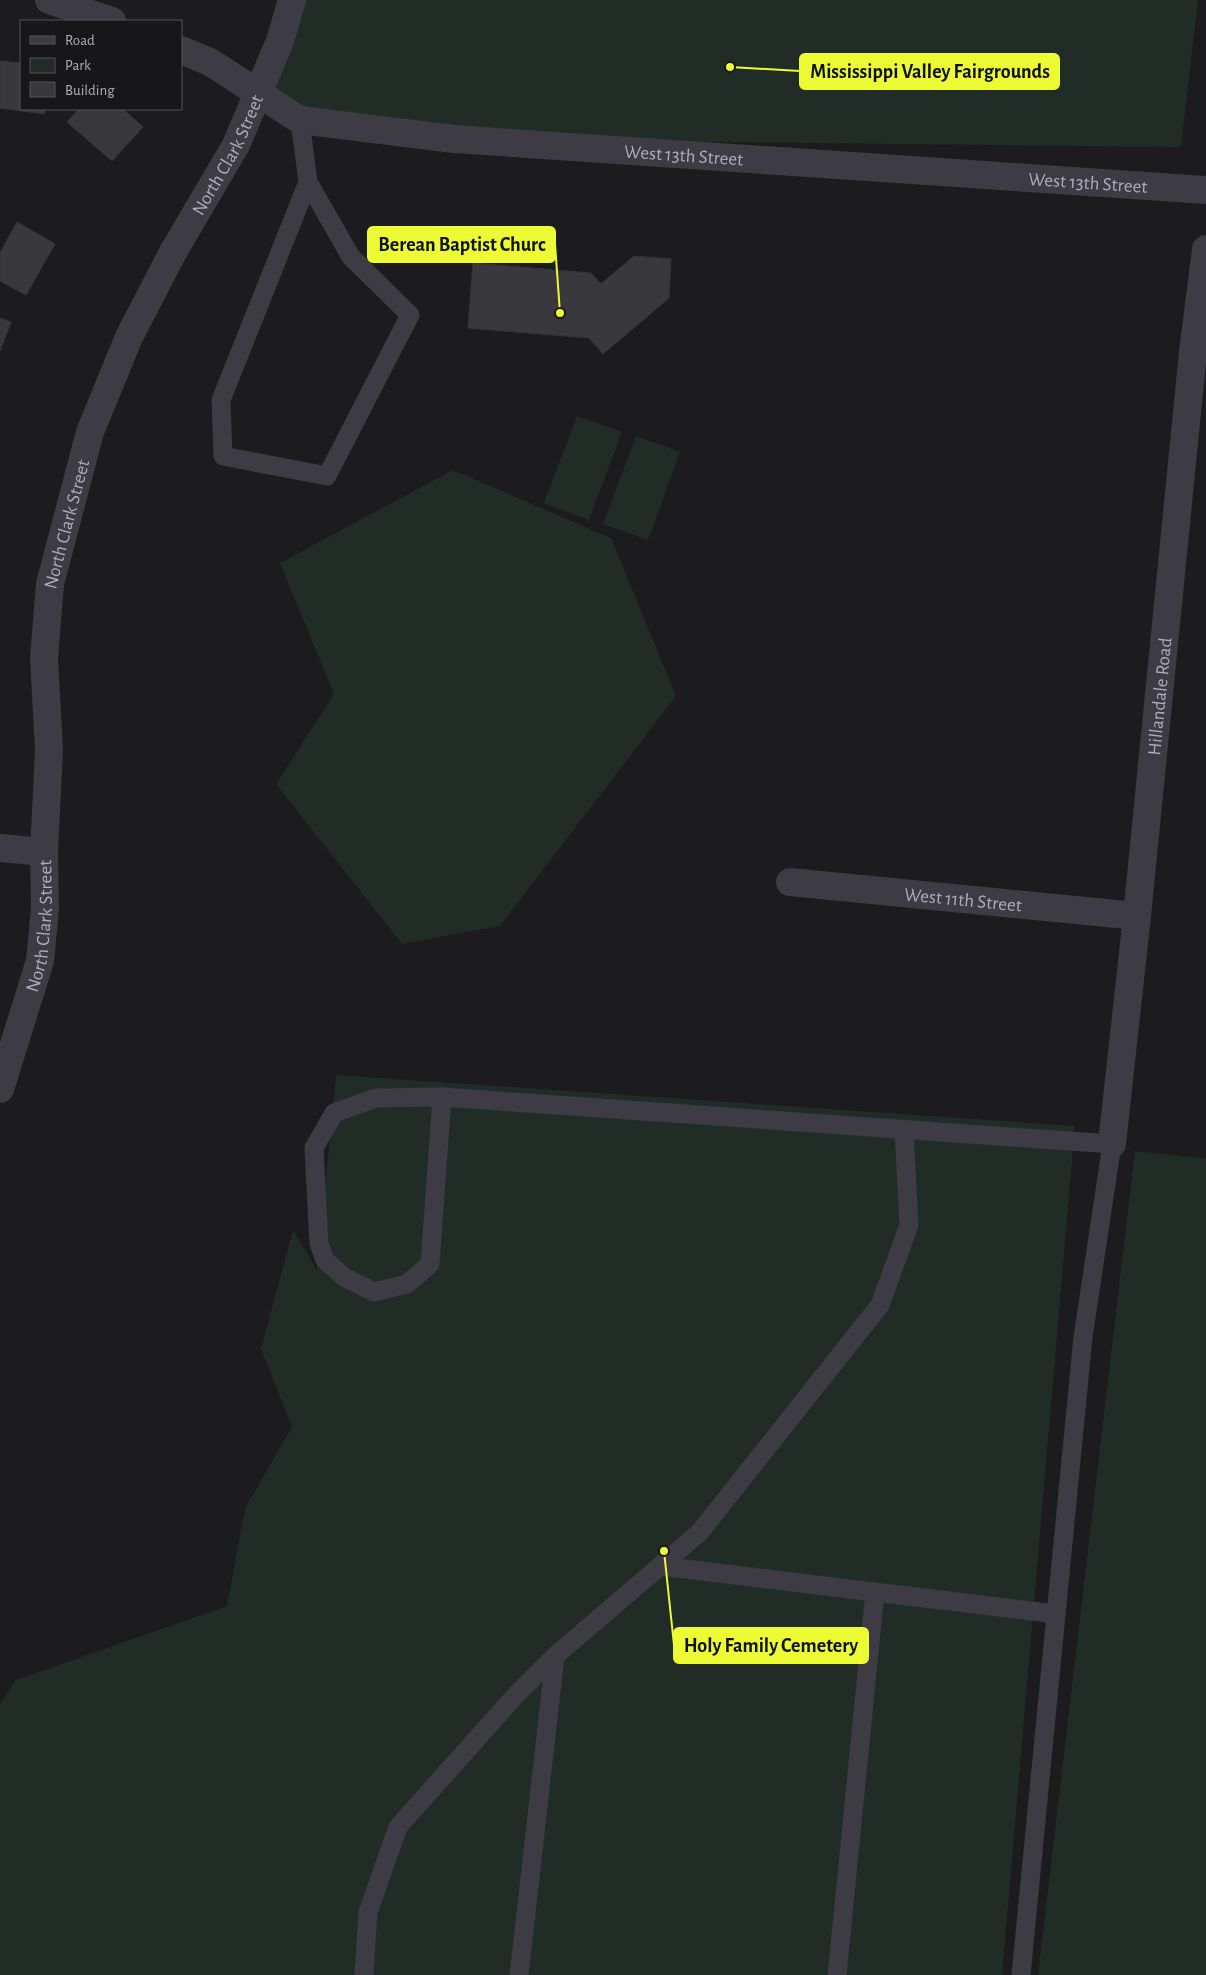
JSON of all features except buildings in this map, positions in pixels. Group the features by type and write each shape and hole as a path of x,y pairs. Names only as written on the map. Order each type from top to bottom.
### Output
{"street":[{"path":"49,0 109,20"},
{"name":"North Clark Street","path":"0,1089 40,961 46,909 44,852 49,750 44,658 50,584 90,432 129,336 173,252 236,145 280,41 292,0"},
{"name":"West 13th Street","path":"182,50 210,62 300,120 454,138 1206,190"},
{"name":"Hillandale Road","path":"1112,1144 1137,916 1193,352 1206,249"},
{"path":"0,848 44,852"},
{"name":"West 11th Street","path":"790,882 1137,916"}],"lane":[{"path":"300,120 308,182 350,257 410,315 328,476 223,456 221,400 308,182"},
{"path":"442,1097 430,1264 408,1284 374,1292 344,1277 325,1260 319,1244 314,1148 334,1113 376,1098 442,1097 1112,1144 1083,1337 1021,1975"},
{"path":"364,1975 368,1912 398,1828 514,1696 555,1656 700,1532 880,1305 909,1225 904,1130"},
{"path":"660,1566 1056,1614"},
{"path":"837,1975 875,1592"},
{"path":"519,1975 555,1656"}],"green space":[{"path":"292,0 1198,0 1181,147 454,139 300,120 259,93"},
{"path":"577,416 622,432 589,520 544,503"},
{"path":"636,436 680,452 648,540 603,524"},
{"path":"453,470 611,538 676,696 500,926 402,944 276,784 334,694 280,563"},
{"path":"336,1075 1075,1126 1002,1975 0,1975 0,1704 16,1680 227,1606 245,1508 292,1427 261,1349 293,1230 317,1270"},
{"path":"1135,1151 1206,1159 1206,1975 1038,1975"}],"place":[{"name":"Mississippi Valley Fairgrounds","path":"730,67"},
{"name":"Berean Baptist Churc","path":"560,313"},
{"name":"Holy Family Cemetery","path":"664,1551"}]}
